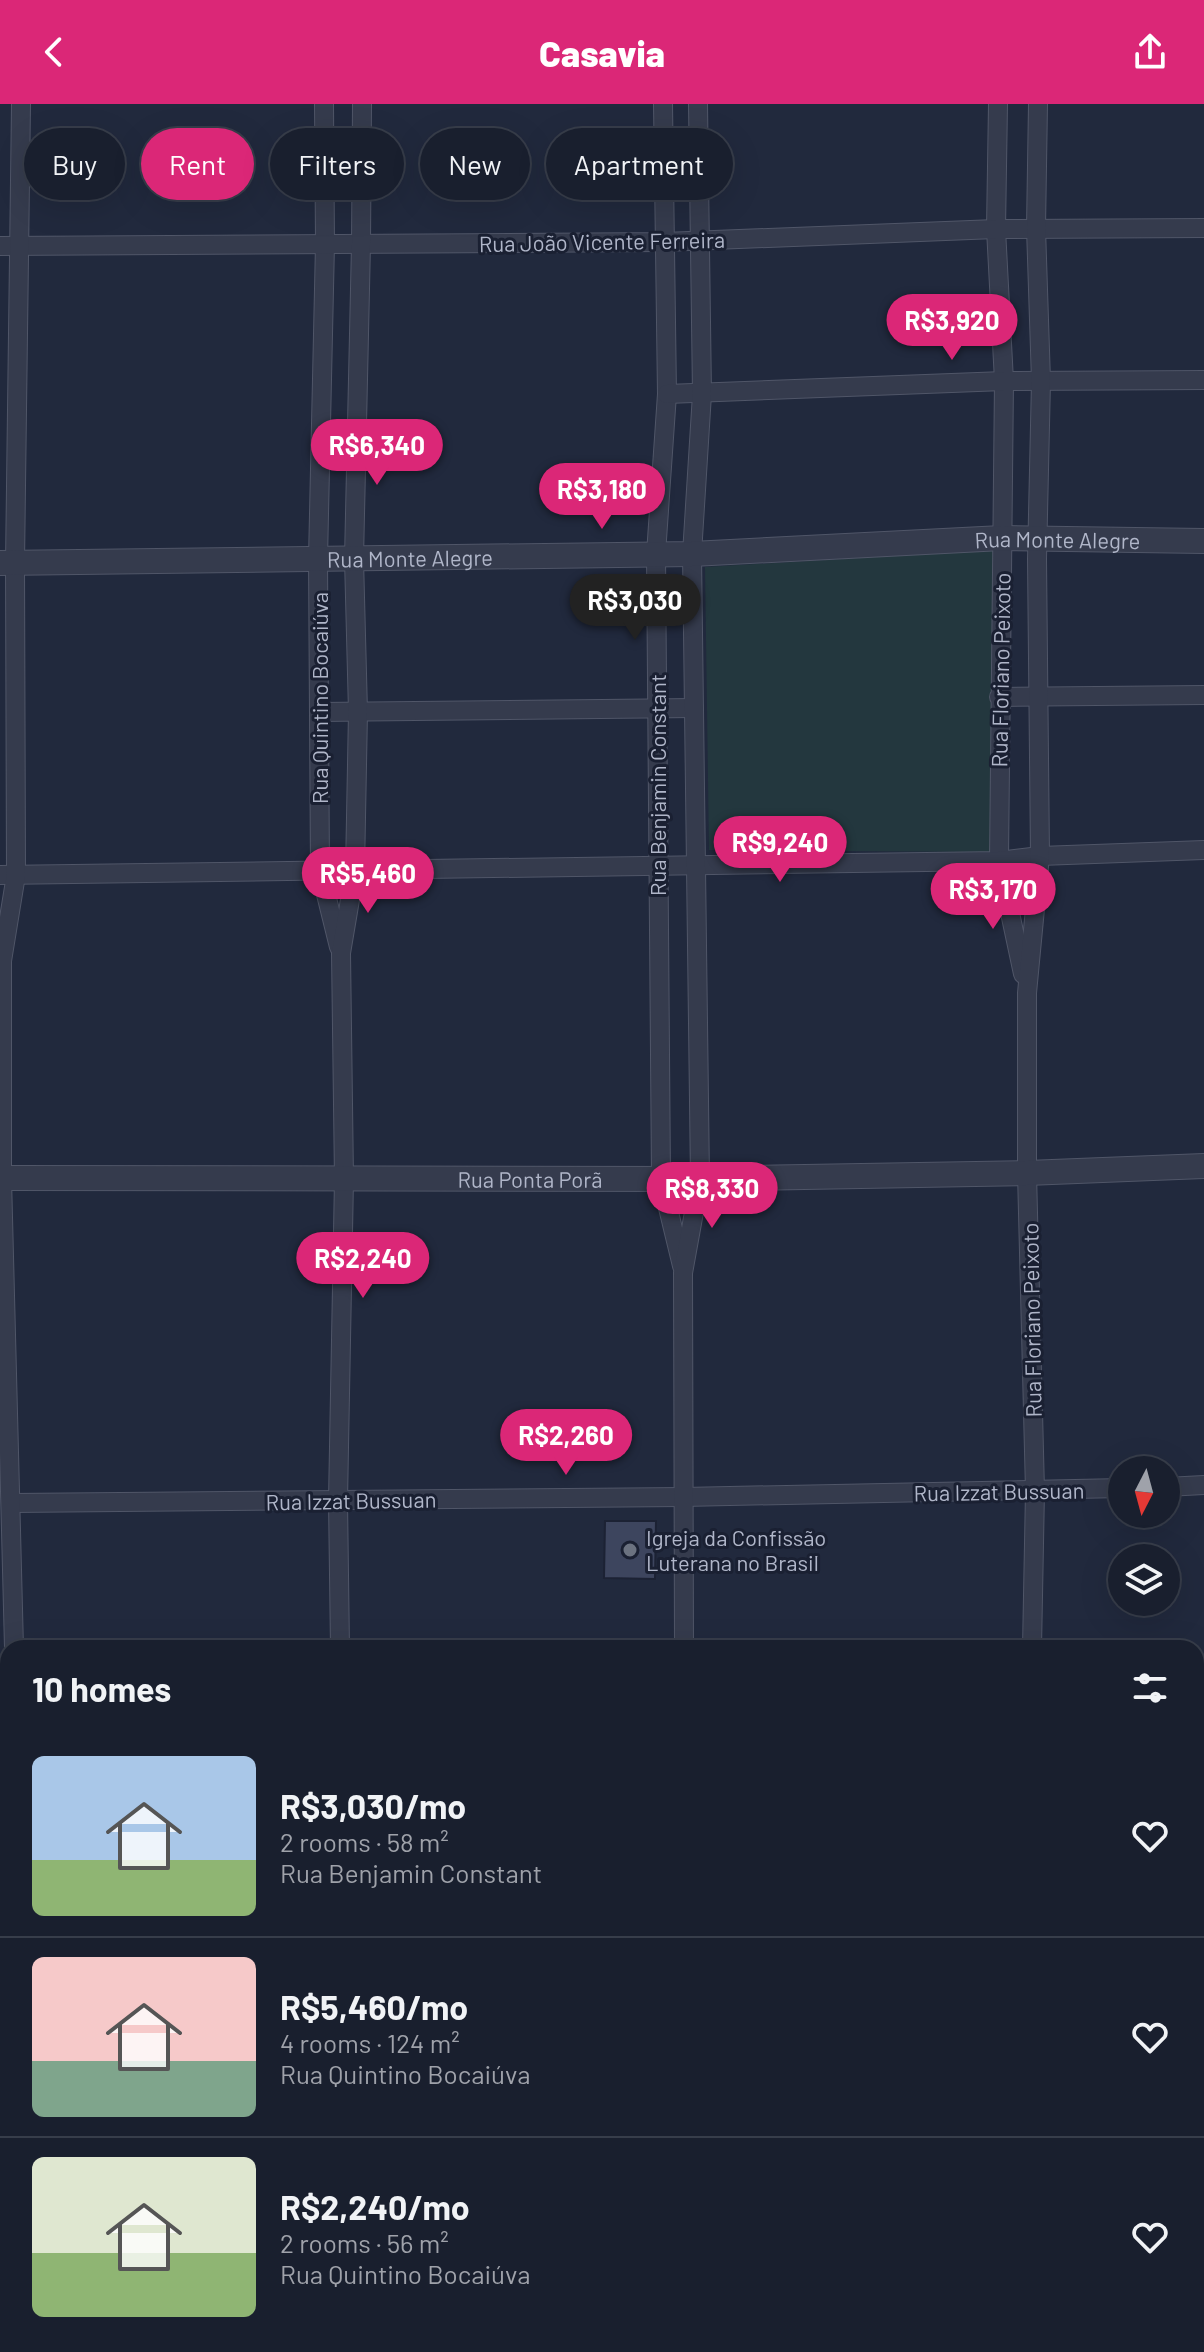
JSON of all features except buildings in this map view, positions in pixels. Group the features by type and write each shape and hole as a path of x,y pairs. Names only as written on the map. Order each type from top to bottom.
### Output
{"street":[{"path":"14,1640 1,1178 1,957 8,875 7,563 20,246 21,104"},
{"name":"Rua Quintino Bocaiúva","path":"324,104 325,244 318,559 320,870 341,953"},
{"name":"Rua Quintino Bocaiúva","path":"340,1640 338,1501 344,1179 341,953 355,870 358,712 354,559 362,104"},
{"name":"Rua Benjamin Constant","path":"663,104 667,394 656,554 661,1179 683,1273"},
{"name":"Rua Benjamin Constant","path":"684,1640 683,1273 700,1179 692,554 702,394 698,104"},
{"name":"Rua Floriano Peixoto","path":"998,104 996,229 1004,381 999,861 1027,993"},
{"name":"Rua Floriano Peixoto","path":"1032,1640 1035,1491 1027,1173 1027,993 1040,856 1037,697 1041,381 1036,228 1038,104"},
{"name":"Rua João Vicente Ferreira","path":"0,246 664,242 996,229 1204,228"},
{"path":"667,394 1004,381 1204,380"},
{"name":"Rua Monte Alegre","path":"7,563 692,554 1002,538 1204,541"},
{"path":"999,697 1204,695"},
{"path":"320,712 694,708"},
{"path":"8,875 999,861 1040,856 1204,850"},
{"name":"Rua Ponta Porã","path":"1,1178 700,1179 1027,1173 1204,1166"},
{"path":"1180,1486 1204,1485"},
{"name":"Rua Izzat Bussuan","path":"12,1503 683,1497 1108,1488"}],"shaded area":[{"path":"993,550 990,852 709,850 705,567"}],"place":[{"name":"Igreja da Confissão Luterana no Brasil","path":"630,1550"}]}
